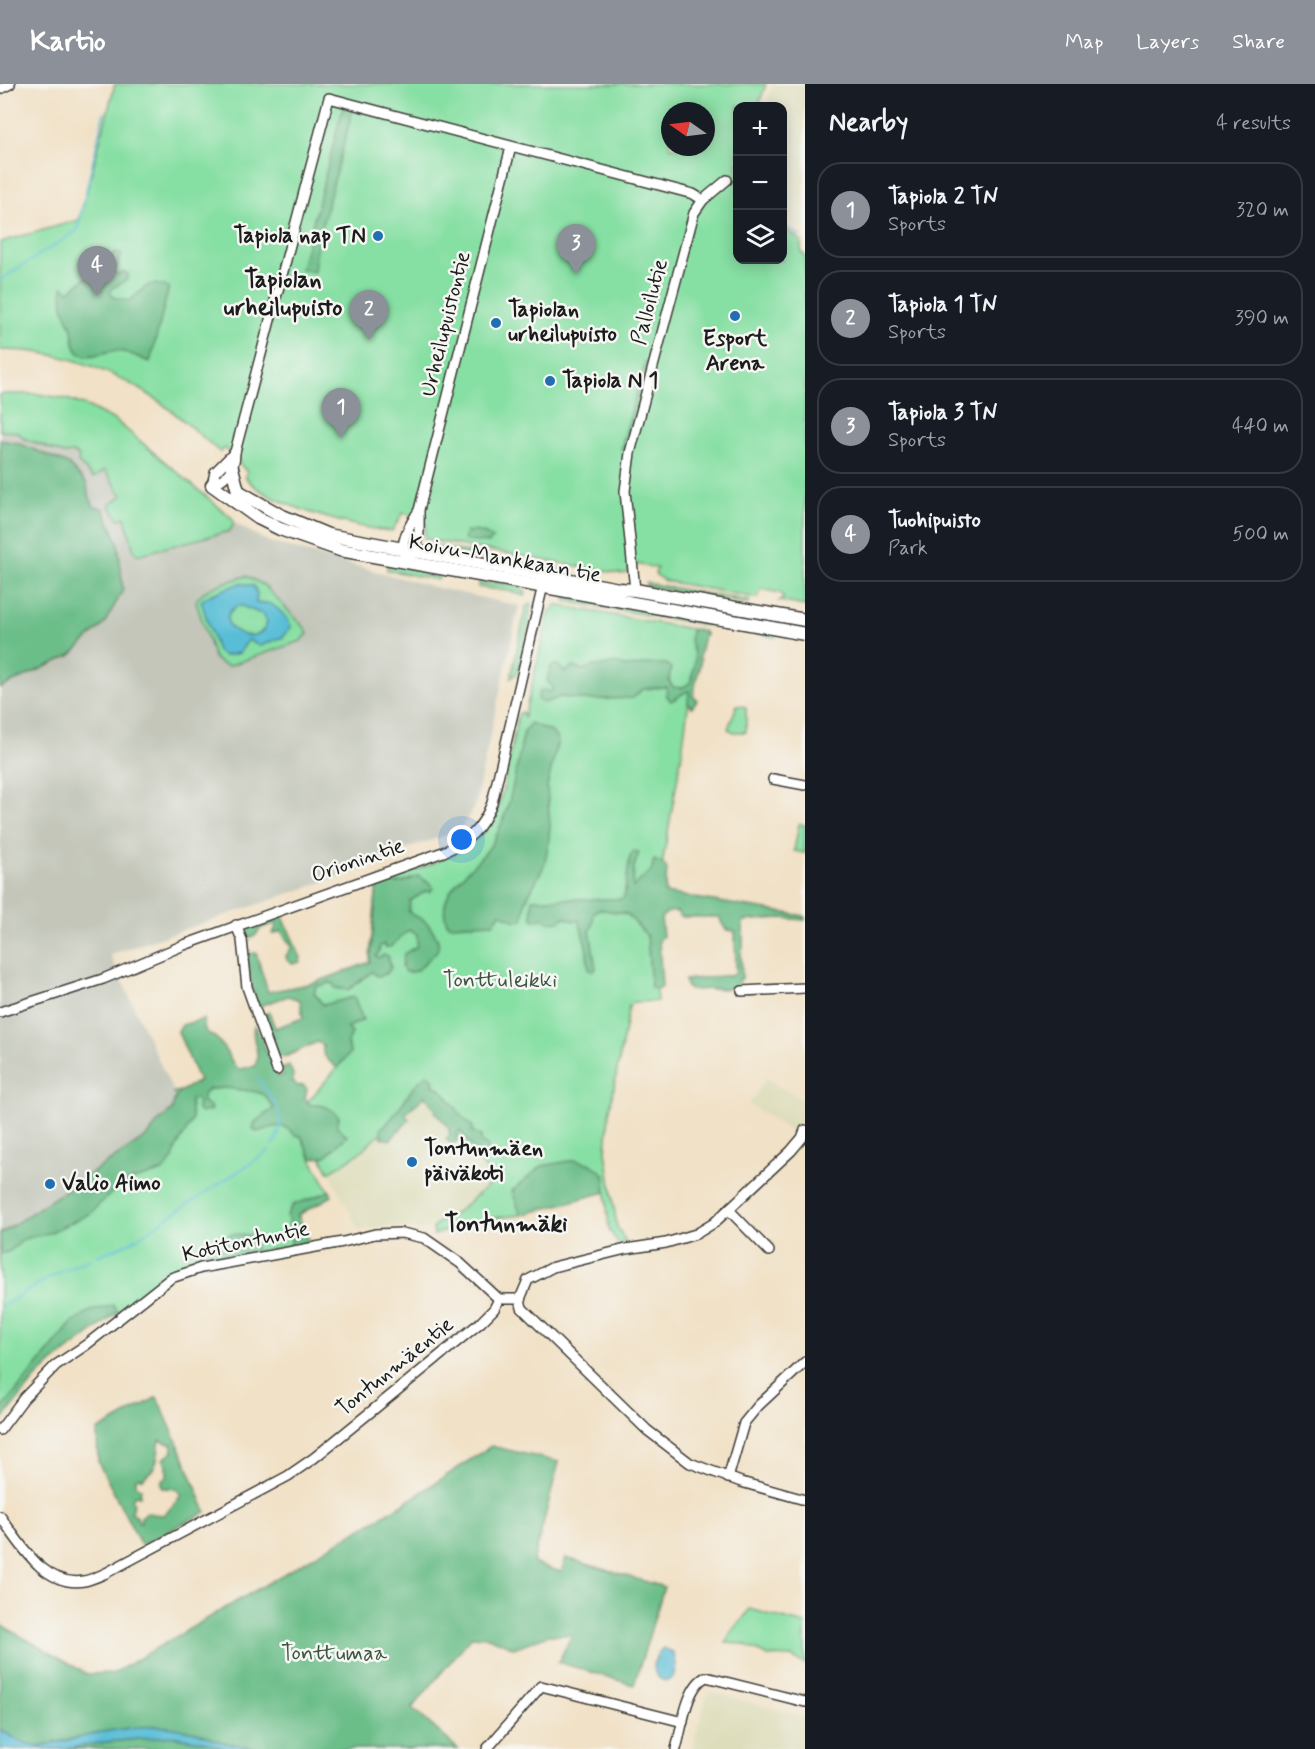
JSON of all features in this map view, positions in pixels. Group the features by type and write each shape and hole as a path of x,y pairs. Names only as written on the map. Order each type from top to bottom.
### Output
{"main road":[{"name":"Koivu-Mankkaan tie","path":"232,468 238,491 258,504 305,527 347,539 415,551 544,582 805,634"},
{"name":"Koivu-Mankkaan tie","path":"212,485 258,518 280,529 340,550 406,563 544,582 635,590 805,620"}],"street":[{"path":"0,89 10,84"},
{"path":"212,485 223,479 235,463 235,452 329,98 693,194 703,200"},
{"name":"Urheilupuistontie","path":"406,563 415,551 419,534 419,510 511,147"},
{"name":"Palloilutie","path":"635,590 625,491 630,453 694,213 703,200 727,180"},
{"path":"212,485 214,472 235,452"},
{"name":"Urheilupuistontie","path":"402,549 406,533 419,510"},
{"path":"402,549 406,563"},
{"name":"Orionintie","path":"0,1012 103,980 236,925 456,847 475,834 486,819 492,804 544,582"},
{"path":"773,779 805,785"},
{"path":"236,925 245,957 248,987 257,1019 277,1070"},
{"path":"742,991 805,988"},
{"path":"804,1136 785,1158 729,1210 696,1234 553,1267 528,1280 520,1299 522,1308 647,1430 690,1463 728,1478 805,1500"},
{"path":"729,1210 768,1251"},
{"name":"Kotitontuntie","path":"0,1430 24,1398 56,1365 86,1345 171,1278 201,1268 375,1234 402,1233 424,1238 460,1263 499,1299"},
{"path":"499,1299 520,1299"},
{"name":"Tontunmäentie","path":"0,1516 45,1571 63,1580 74,1582 86,1581 106,1573 272,1486 314,1458 481,1322 494,1309 499,1299"},
{"path":"728,1478 744,1423 758,1406 805,1362"},
{"path":"676,1749 695,1684 705,1677 805,1702"},
{"path":"486,1749 541,1686 683,1722"}],"shaded area":[{"path":"773,84 805,84 805,230 787,219 787,102 766,102"},
{"path":"0,412 223,517 269,542 434,587 519,606 474,808 459,831 385,856 370,866 110,955 183,1113 0,1234"},
{"path":"766,1078 805,1101 805,1112 797,1135 749,1104"},
{"name":"Tontunmäen päiväkoti","path":"425,1096 495,1180 453,1215 420,1230 389,1226 359,1230 329,1172 354,1156"},
{"path":"710,1692 805,1717 805,1749 692,1749 706,1697"}],"green space":[{"name":"Tapiolan urheilupuisto","path":"115,84 766,84 759,102 733,102 733,264 787,264 787,231 801,241 801,252 805,255 805,606 779,601 784,598 780,593 762,589 757,598 665,581 655,574 657,568 630,563 629,572 622,574 425,539 425,519 403,513 392,531 358,526 312,513 270,496 245,476 247,472 225,448 220,452 167,407 131,384 96,368 59,356 20,350 0,350 0,242 79,220"},
{"path":"343,107 353,109 317,245 314,272 301,269"},
{"path":"117,252 122,254 114,273 128,274 127,280 112,288 110,292 113,297 129,301 147,286 155,284 169,287 150,362 120,351 87,356 79,353 74,344 71,326 63,307 63,286 69,291"},
{"path":"645,362 650,363 628,449 621,449"},
{"path":"0,394 38,394 67,399 116,421 233,519 234,523 230,531 137,555 125,517 119,519 109,505 122,496 105,470 93,478 78,462 79,456 73,453 64,454 23,438 18,432 0,431"},
{"path":"0,440 18,443 68,464 87,484 94,507 103,508 118,542 123,590 104,624 71,655 0,688"},
{"path":"475,531 493,539 489,543 465,541 466,532"},
{"path":"428,545 565,570 563,576 517,564 436,549"},
{"path":"387,563 439,576 438,580 387,570"},
{"path":"246,576 264,585 308,634 301,641 228,666 214,658 196,602 210,588"},
{"path":"479,583 510,585 526,592 525,596 509,591 478,587"},
{"path":"646,583 749,601 749,604 646,586"},
{"path":"565,596 776,632 775,637 566,601"},
{"path":"531,604 517,673 511,678 526,607"},
{"name":"Tonttuleikki","path":"556,605 703,631 657,893 647,911 657,1001 634,1002 629,1006 609,1114 606,1151 617,1227 626,1242 618,1244 609,1229 604,1174 513,1190 521,1215 479,1220 434,1235 433,1228 437,1223 453,1215 495,1180 425,1096 354,1157 329,1172 298,1113 350,1053 348,1043 351,1033 314,993 316,986 368,976 377,885 425,867 459,850 474,841 486,830 494,818 505,781 518,715 522,712 524,717 549,613"},
{"path":"695,629 703,631 706,635 704,635 699,658 701,659 693,696 697,700 692,707 688,703 689,691 671,701 666,695 667,687 643,689 633,698 587,700 561,697 544,703 538,700 539,692 543,690 550,692 553,689 547,680 551,667 556,664 565,672 573,667 583,670 615,663 628,667 666,664 671,668 669,681 673,687 682,688 690,683 694,669 695,658 690,638 691,631"},
{"path":"737,705 746,707 746,732 734,732 728,729"},
{"path":"530,723 552,732 558,740 547,787 550,826 548,847 544,866 526,900 523,919 516,921 500,913 494,923 448,925 445,903 450,892 489,848 496,835 507,807 524,732"},
{"path":"799,824 805,825 805,853 794,851"},
{"path":"634,851 639,852 634,867 633,887 651,871 654,860 667,868 665,893 804,916 805,920 781,918 743,921 740,988 690,990 685,980 736,973 735,931 726,930 720,917 683,917 679,916 678,912 666,913 661,918 663,936 659,940 662,986 659,989 651,988 647,936 627,914 599,909 594,912 590,930 596,969 589,970 579,920 573,921 565,917 559,921 548,922 543,917 540,920 534,920 532,918 532,899 621,899 624,897 630,856"},
{"path":"418,876 433,888 430,892 426,891 410,901 409,912 425,921 434,932 438,941 436,952 421,967 412,972 405,972 402,967 404,954 417,946 417,935 409,930 390,947 385,947 384,944 380,946 376,956 379,958 383,955 388,956 391,967 386,974 377,976 372,972 348,990 335,988 333,983 329,982 316,986 314,993 323,1005 354,997 363,1020 347,1028 352,1033 348,1043 350,1053 337,1068 324,1055 323,1045 317,1042 287,1056 277,1058 260,1016 269,1012 275,1028 303,1018 300,1000 288,996 257,1007 247,954 256,953 268,992 314,983 370,962 377,885 391,880 395,883 404,882"},
{"path":"282,915 301,958 300,962 293,964 287,960 286,956 292,947 281,931 273,934 277,923 261,928 255,936 247,938 243,935 242,930"},
{"path":"204,1019 206,1031 219,1041 235,1067 240,1069 255,1066 257,1061 253,1036 254,1026 256,1027 278,1077 283,1075 281,1070 289,1065 293,1074 292,1081 307,1089 305,1098 310,1105 323,1106 333,1111 339,1117 337,1126 347,1136 326,1156 312,1159 301,1136 295,1135 290,1130 277,1126 256,1132 253,1128 255,1122 274,1108 264,1095 226,1088 208,1089 203,1095 203,1102 210,1106 211,1110 201,1113 197,1109 198,1099 190,1100 192,1119 176,1148 173,1159 163,1171 121,1184 89,1214 49,1233 24,1239 10,1251 0,1254 0,1234 149,1135 157,1123 172,1110 179,1092 199,1081 178,1032 182,1025"},
{"path":"427,1074 434,1080 433,1086 437,1086 442,1091 473,1127 473,1132 481,1136 481,1142 488,1147 486,1158 477,1154 460,1130 456,1136 457,1141 451,1144 446,1139 450,1135 448,1126 425,1096 405,1113 409,1120 390,1140 382,1138 381,1128 388,1123 414,1087"},
{"path":"276,1084 332,1196 298,1215 309,1242 198,1263 172,1274 52,1363 35,1379 0,1422 0,1234 183,1113 173,1092"},
{"path":"575,1160 591,1164 604,1174 606,1192 521,1215 512,1191 542,1166"},
{"path":"330,1191 332,1196 298,1215 309,1242 291,1247 291,1232 287,1215 293,1205"},
{"path":"232,1234 250,1235 255,1242 255,1253 203,1263 198,1254 203,1249"},
{"path":"113,1305 118,1312 52,1363 35,1379 0,1422 0,1411 71,1324 88,1312"},
{"path":"157,1397 206,1512 141,1545 98,1462 97,1431","holes":["160,1440 172,1444 173,1452 163,1459 167,1465 167,1477 161,1483 163,1488 178,1489 181,1495 163,1515 147,1512 139,1522 131,1512 134,1504 132,1499 135,1495 140,1496 141,1489 136,1485 136,1478 143,1479 152,1470 155,1466"]},
{"name":"Tonttumaa","path":"491,1446 559,1462 533,1563 561,1572 566,1558 664,1587 634,1685 558,1662 572,1635 548,1635 514,1648 488,1637 472,1636 412,1708 458,1749 260,1749 221,1742 196,1732 129,1728 38,1747 18,1741 0,1730 0,1624 87,1674 114,1673 405,1503"},
{"path":"749,1609 805,1624 805,1664 791,1657 768,1656 744,1644 726,1643 731,1632"},
{"path":"171,1736 201,1741 225,1749 67,1749 105,1742"}],"water":[{"path":"240,583 254,586 257,594 256,603 273,606 285,616 291,627 283,637 260,646 248,640 239,653 224,656 217,651 201,601","holes":["237,606 264,615 267,622 262,631 255,635 246,635 231,627 228,620 229,613"]},
{"path":"663,1648 673,1652 676,1664 673,1678 667,1681 658,1676 654,1667 656,1657"},
{"path":"154,1726 196,1732 221,1742 260,1749 225,1749 201,1741 171,1736 105,1742 67,1749 0,1749 0,1729 19,1741 40,1747 102,1732"}],"waterway":[{"path":"0,280 77,231 104,113"},
{"path":"787,227 800,236"},
{"path":"258,1079 275,1103 280,1118 278,1135 273,1145"},
{"path":"97,1256 131,1242 269,1151"},
{"path":"0,1308 44,1281 91,1259"}],"place":[{"name":"Tapiola nap TN","path":"378,236"},
{"name":"Tapiola 3 TN","path":"576,274"},
{"name":"Tuohipuisto","path":"97,296"},
{"name":"Esport Arena","path":"735,316"},
{"name":"Tapiolan urheilupuisto","path":"496,323"},
{"name":"Tapiola 1 TN","path":"369,340"},
{"name":"Tapiola N 1","path":"550,381"},
{"name":"Tapiola 2 TN","path":"341,438"},
{"name":"Tontunmäen päiväkoti","path":"412,1162"},
{"name":"Valio Aimo","path":"50,1184"}],"district":[{"name":"Tapiolan urheilupuisto","path":"283,294"},
{"name":"Tontunmäki","path":"506,1224"}]}
